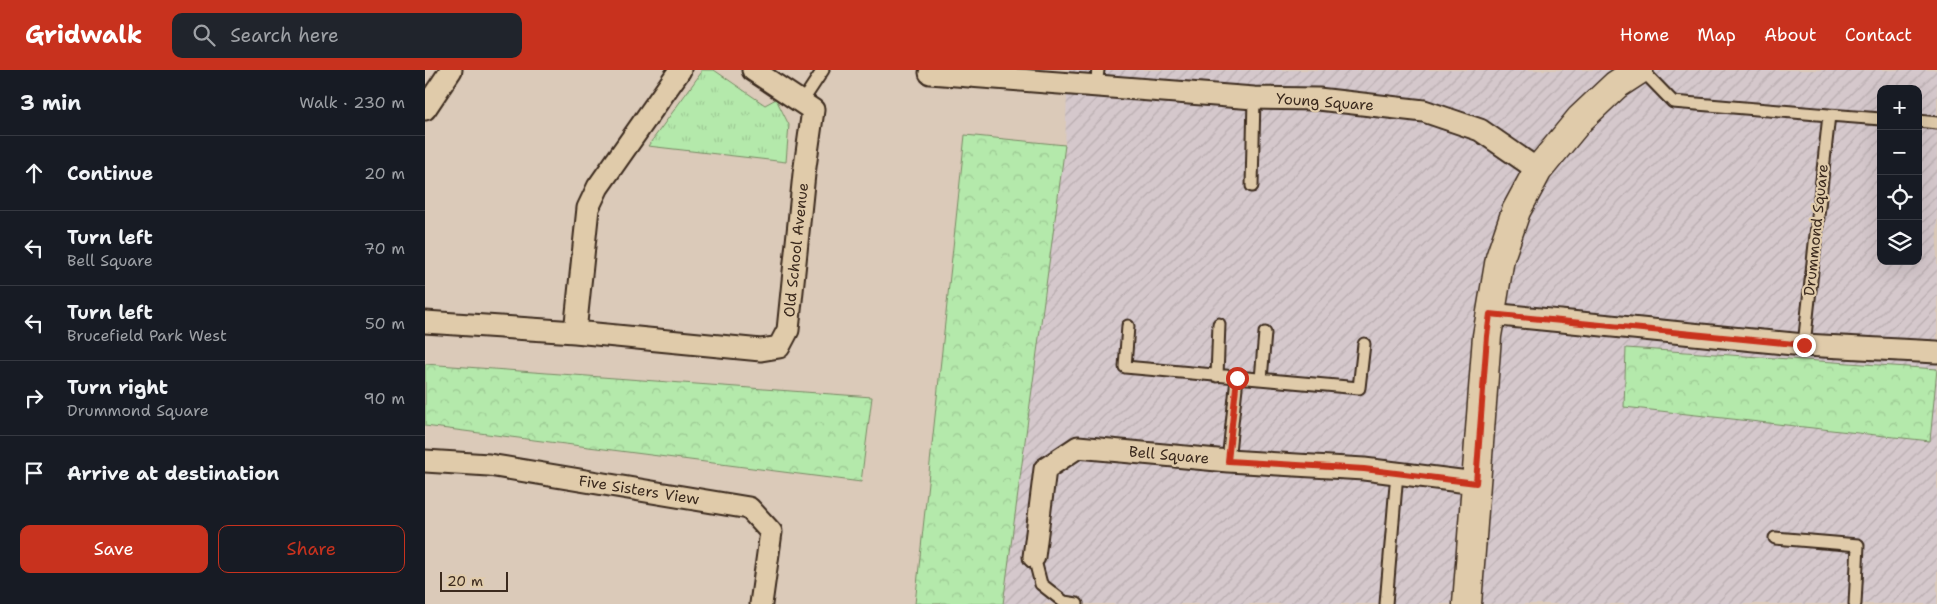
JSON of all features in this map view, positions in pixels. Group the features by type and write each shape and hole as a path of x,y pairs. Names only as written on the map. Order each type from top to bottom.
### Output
{"street":[{"path":"425,109 451,70"},
{"path":"575,332 587,208 598,187 680,70"},
{"path":"753,70 802,102"},
{"path":"1467,604 1487,336 1500,258 1516,211 1538,170 1580,118 1616,85 1641,70"},
{"name":"Young Square","path":"930,73 1097,78 1254,98 1318,99 1424,111 1480,130 1538,170"},
{"name":"Old School Avenue","path":"425,322 575,332 761,350 779,347 788,330 804,174 813,110 802,102"},
{"path":"1490,314 1804,345 1937,352"},
{"name":"Bell Square","path":"1034,557 1045,470 1078,447 1228,461 1364,469 1476,483"},
{"name":"Five Sisters View","path":"425,461 489,465 749,508 771,532 761,604"}],"lane":[{"path":"802,102 823,70"},
{"path":"1641,70 1673,102 1877,119"},
{"path":"1251,186 1254,98"},
{"name":"Drummond Square","path":"1804,345 1829,115"},
{"path":"1922,121 1937,123"},
{"path":"1217,376 1219,324"},
{"path":"1128,326 1125,367 1359,388 1365,344"},
{"path":"1261,380 1265,333"},
{"path":"1228,461 1237,378"},
{"path":"1386,604 1397,474"},
{"path":"1775,538 1858,546 1855,604"},
{"path":"1034,557 1041,584 1064,602 1077,604"}],"shaded area":[{"path":"1068,70 1937,70 1937,604 1003,604 1065,145"}],"green space":[{"path":"701,70 714,70 765,105 776,99 789,125 786,162 648,146 701,73"},
{"path":"965,135 1065,145 1003,604 915,604"},
{"path":"1626,348 1937,369 1930,441 1624,407"},
{"path":"425,364 872,397 861,482 425,426"}],"route":[{"path":"1237,378 1228,461 1364,469 1476,483 1490,314 1804,345"}]}
